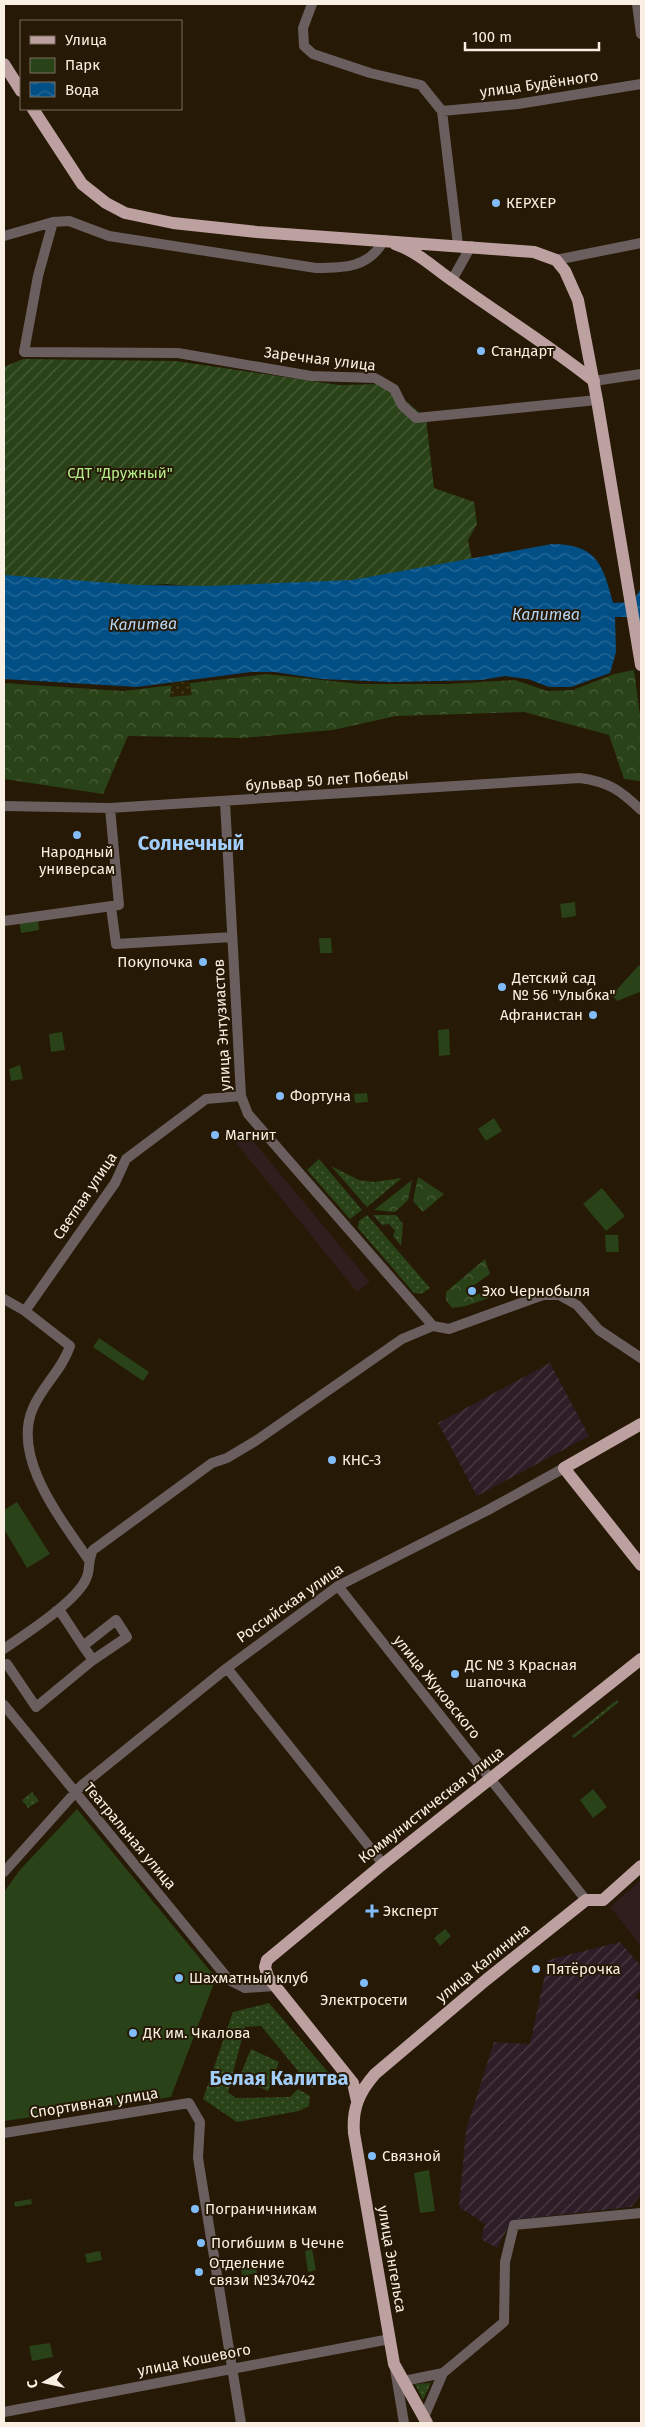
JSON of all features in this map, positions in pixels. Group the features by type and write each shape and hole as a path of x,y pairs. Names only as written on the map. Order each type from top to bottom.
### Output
{"main road":[{"path":"4,64 20,89"},
{"path":"34,110 82,184 106,203 125,213 173,223 257,232 464,245 534,252 556,260 565,271 578,300 589,352 641,665"},
{"path":"384,240 420,256 573,364 594,381"},
{"name":"Российская улица","path":"564,1468 641,1424"},
{"path":"564,1468 641,1565"},
{"name":"Коммунистическая улица","path":"275,1986 268,1977 265,1967 267,1960 382,1864 641,1659"},
{"name":"улица Калинина","path":"357,2100 375,2074 486,1980 586,1900 603,1900 641,1866"},
{"path":"275,1986 352,2083 357,2100"},
{"name":"улица Энгельса","path":"357,2100 354,2133 394,2364"},
{"path":"394,2364 425,2420"}],"street":[{"path":"312,4 303,28 304,46 313,54 370,73 421,84 442,111 464,245 452,280"},
{"path":"637,4 641,31"},
{"name":"улица Будённого","path":"442,111 518,104 641,84"},
{"path":"4,236 52,222 69,221 109,236 316,268 346,268 370,258 384,240"},
{"name":"Заречная улица","path":"52,222 38,276 24,352 178,353 311,376 375,378 394,389 402,405 416,418 597,400"},
{"path":"556,260 641,243"},
{"path":"573,364 589,352"},
{"path":"594,381 641,374"},
{"name":"бульвар 50 лет Победы","path":"4,806 110,808 580,778 602,781 622,792 641,810"},
{"name":"улица Энтузиастов","path":"224,802 241,1096 248,1114 433,1326"},
{"path":"4,921 119,905 110,808"},
{"path":"112,906 116,944 232,937"},
{"name":"Светлая улица","path":"25,1311 115,1183 126,1160 206,1099 241,1096"},
{"path":"4,1650 56,1611 86,1580 88,1559 94,1550 212,1464 227,1458 258,1440 402,1339 433,1326 449,1329 544,1294 558,1295 577,1305 599,1330 641,1358"},
{"path":"4,1299 25,1311 70,1346 64,1363 33,1407 26,1425 32,1460 45,1493 88,1559"},
{"name":"Российская улица","path":"4,1872 74,1793 227,1668 338,1586 488,1510 564,1468"},
{"name":"улица Жуковского","path":"338,1586 586,1900"},
{"path":"56,1611 62,1614 93,1660"},
{"path":"7,1664 36,1707 93,1660 127,1637 116,1620 83,1646"},
{"path":"227,1668 382,1864"},
{"name":"Театральная улица","path":"4,1705 74,1793 229,1980 246,1988 275,1986"},
{"name":"Спортивная улица","path":"4,2133 189,2103 200,2122 198,2158 232,2368"},
{"path":"425,2420 442,2375 504,2322 506,2262 514,2225 641,2214"},
{"name":"улица Кошевого","path":"4,2412 390,2339"},
{"name":"улица Энгельса","path":"394,2364 404,2423"},
{"path":"232,2368 241,2423"},
{"path":"404,2381 442,2375"}],"shaded area":[{"path":"244,1130 370,1282 357,1292 233,1139"},
{"path":"550,1363 589,1436 477,1496 438,1423"},
{"path":"641,1880 641,1946 610,1907"},
{"path":"620,1942 641,1966 641,1990 635,1996 641,2003 641,2195 631,2207 512,2220 497,2248 481,2239 485,2224 459,2207 466,2130 494,2042 530,2044 548,1960"}],"green space":[{"name":"СДТ \"Дружный\"","path":"23,359 176,361 339,385 386,384 426,418 434,488 474,502 477,524 468,540 474,569 415,579 236,591 167,584 61,590 4,585 4,367"},
{"path":"634,670 641,723 640,781 624,779 609,735 524,712 396,716 333,730 242,738 128,736 103,794 4,779 4,683 123,691 266,674 360,684 447,684 515,680 547,691 573,690 614,674"},
{"path":"575,902 576,916 562,918 560,904"},
{"path":"38,919 39,930 21,933 19,921"},
{"path":"319,938 331,938 332,953 320,953"},
{"path":"639,965 641,966 640,992 617,1001 612,995"},
{"path":"449,1029 450,1055 439,1056 438,1030"},
{"path":"62,1032 65,1050 51,1052 49,1034"},
{"path":"20,1065 23,1079 11,1081 9,1069"},
{"path":"367,1093 368,1102 355,1103 354,1094"},
{"path":"494,1118 502,1131 486,1141 478,1129"},
{"path":"319,1159 362,1210 350,1219 307,1170"},
{"path":"331,1166 359,1180 374,1182 402,1178 367,1207"},
{"path":"418,1177 444,1194 423,1212 413,1201"},
{"path":"412,1180 408,1200 395,1212 374,1210"},
{"path":"602,1188 625,1216 606,1231 583,1204"},
{"path":"367,1215 430,1288 421,1294 414,1293 358,1228 359,1221"},
{"path":"373,1215 396,1215 403,1224 401,1246 393,1236 395,1231 389,1224 382,1225"},
{"path":"605,1235 618,1235 619,1252 606,1252"},
{"path":"485,1259 490,1274 467,1290 470,1297 498,1287 504,1290 500,1294 466,1306 452,1308 446,1300 446,1292"},
{"path":"99,1338 149,1372 143,1381 93,1347"},
{"path":"17,1502 50,1554 27,1568 4,1529 4,1510"},
{"path":"617,1700 619,1702 574,1738 572,1736"},
{"path":"593,1789 607,1807 593,1818 580,1800"},
{"path":"32,1792 39,1801 28,1808 22,1800"},
{"path":"77,1809 216,1978 171,2097 4,2121 4,1892 19,1871"},
{"path":"445,1929 451,1936 440,1946 434,1938"},
{"path":"269,2003 328,2072 323,2083 312,2088 261,2026 245,2027 228,2092 236,2098 290,2097 298,2089 310,2096 309,2106 299,2111 237,2122 203,2099 233,2012"},
{"path":"251,2049 279,2062 268,2091 239,2078"},
{"path":"429,2170 435,2211 420,2213 414,2173"},
{"path":"31,2199 32,2204 15,2207 14,2202"},
{"path":"312,2249 316,2270 308,2272 305,2251"},
{"path":"100,2251 102,2260 87,2263 85,2254"},
{"path":"254,2259 257,2273 242,2276 240,2261"},
{"path":"50,2343 53,2357 32,2361 29,2346"},
{"path":"431,2383 423,2400 415,2384"}],"sand":[{"path":"189,681 192,695 170,697 172,683"}],"water":[{"name":"Калитва","path":"552,544 579,548 596,559 606,578 613,603 633,602 641,588 641,637 630,617 615,617 616,652 610,673 571,687 549,687 528,679 505,676 481,680 391,682 322,679 274,672 251,672 137,687 4,679 4,575 139,585 209,586 352,580"}],"place":[{"name":"КЕРХЕР","path":"496,203"},
{"name":"Стандарт","path":"481,351"},
{"name":"Народный универсам","path":"77,835"},
{"name":"Покупочка","path":"203,962"},
{"name":"Детский сад № 56 \"Улыбка\"","path":"502,987"},
{"name":"Афганистан","path":"593,1015"},
{"name":"Фортуна","path":"280,1096"},
{"name":"Магнит","path":"215,1135"},
{"name":"Эхо Чернобыля","path":"472,1291"},
{"name":"КНС-3","path":"332,1460"},
{"name":"ДС № 3 Красная шапочка","path":"455,1674"},
{"name":"Эксперт","path":"372,1911"},
{"name":"Пятёрочка","path":"536,1969"},
{"name":"Шахматный клуб","path":"179,1978"},
{"name":"Электросети","path":"364,1983"},
{"name":"ДК им. Чкалова","path":"133,2033"},
{"name":"Связной","path":"372,2156"},
{"name":"Пограничникам","path":"195,2209"},
{"name":"Погибшим в Чечне","path":"201,2243"},
{"name":"Отделение связи №347042","path":"199,2272"}],"district":[{"name":"Солнечный","path":"191,843"},
{"name":"Белая Калитва","path":"279,2078"}]}
